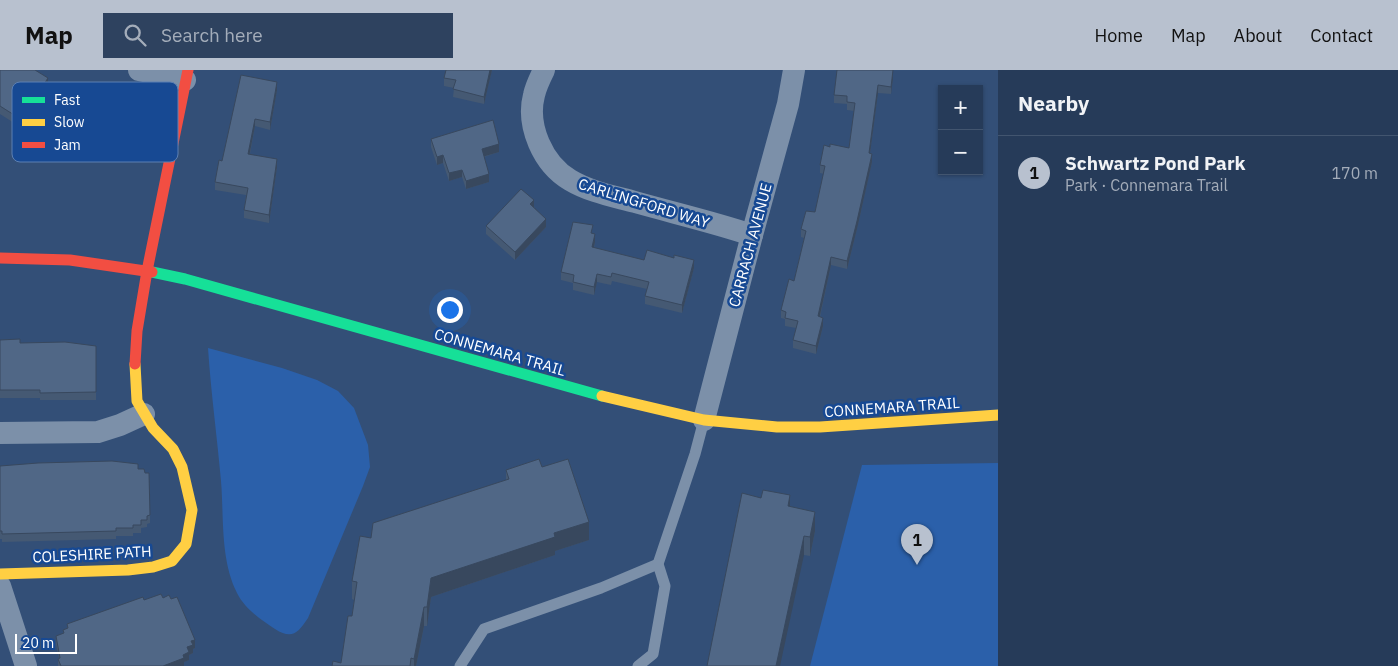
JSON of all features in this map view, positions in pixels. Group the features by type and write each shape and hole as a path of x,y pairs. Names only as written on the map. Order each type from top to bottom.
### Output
{"street":[{"path":"139,70 186,75"},
{"name":"CARLINGFORD WAY","path":"544,70 534,95 532,113 540,146 558,171 570,180 592,190 752,235"},
{"name":"CARRACH AVENUE","path":"704,420 788,104 794,70"},
{"name":"COLESHIRE PATH","path":"178,115 186,75"},
{"name":"COLESHIRE PATH","path":"0,574 128,570 153,567 172,561 186,544 192,510 182,467 173,449 152,428 137,401 135,366 147,271 169,162"},
{"name":"CONNEMARA TRAIL","path":"0,258 54,258 114,264 185,279 619,400 704,420 777,427 820,427 998,415"},
{"path":"0,433 98,432 144,414"},
{"path":"0,586 26,666"}],"lane":[{"path":"638,666 653,654 665,586 658,564 695,454 704,420"},
{"path":"460,666 484,629 601,588 658,564"}],"shaded area":[{"path":"208,348 282,368 317,380 338,391 354,408 368,445 370,467 363,486 308,618 301,628 294,633 286,634 281,632 254,614 240,599 232,580 225,552 221,481"},
{"path":"998,463 998,666 810,666 862,465"}],"building":[{"path":"0,70 35,70 48,78 45,82 12,82 12,114 0,106"},
{"path":"446,70 490,70 484,97 453,89 456,80 444,78"},
{"path":"837,70 893,70 891,87 878,85 869,153 872,154 857,221 847,261 831,257 818,316 823,318 816,346 793,340 798,321 785,318 786,312 781,310 789,279 794,281 806,231 801,229 806,211 815,212 825,166 820,165 824,145 830,147 830,144 849,148 855,103 847,102 847,96 834,95"},
{"path":"241,75 277,82 270,122 255,119 248,154 277,159 269,215 244,210 248,188 215,182 219,160 222,161"},
{"path":"493,120 499,144 482,149 489,174 466,181 462,170 449,173 443,155 437,157 431,139"},
{"path":"521,189 534,200 530,204 546,219 515,252 486,226"},
{"path":"573,222 593,225 591,233 595,234 592,247 644,260 647,250 674,258 674,255 694,260 682,305 645,296 649,282 612,273 611,277 597,274 594,287 573,282 574,275 561,272"},
{"path":"20,339 20,343 65,342 96,346 96,392 40,393 40,390 0,390 0,340"},
{"path":"539,459 542,467 568,459 589,522 554,533 555,537 431,578 427,607 424,607 414,659 411,658 410,666 332,666 333,661 341,663 348,616 352,616 357,582 352,581 360,536 371,538 373,523 509,479 506,470"},
{"path":"112,461 138,464 138,469 144,469 145,473 149,473 150,515 147,516 147,520 141,520 141,525 133,525 133,528 116,528 116,531 2,534 2,531 0,531 0,466"},
{"path":"763,490 790,495 788,506 815,512 810,537 804,536 776,666 707,666 742,493 761,498"},
{"path":"161,594 163,598 169,595 171,599 177,597 195,640 191,641 193,645 187,647 189,652 183,655 184,658 163,666 61,666 58,659 60,658 56,636 64,633 63,630 68,628 67,624 143,597 144,600"}],"traffic: fast":[{"path":"152,272 185,279 602,396"}],"traffic: slow":[{"path":"0,574 128,570 153,567 172,561 186,544 192,510 182,467 173,449 153,428 137,401 135,364"},
{"path":"602,396 704,420 777,427 820,427 998,415"}],"traffic: jam":[{"path":"178,119 188,70"},
{"path":"135,364 137,331 147,271 169,162"},
{"path":"0,258 70,260 152,272"}],"place":[{"name":"Schwartz Pond Park","path":"917,565"}]}
